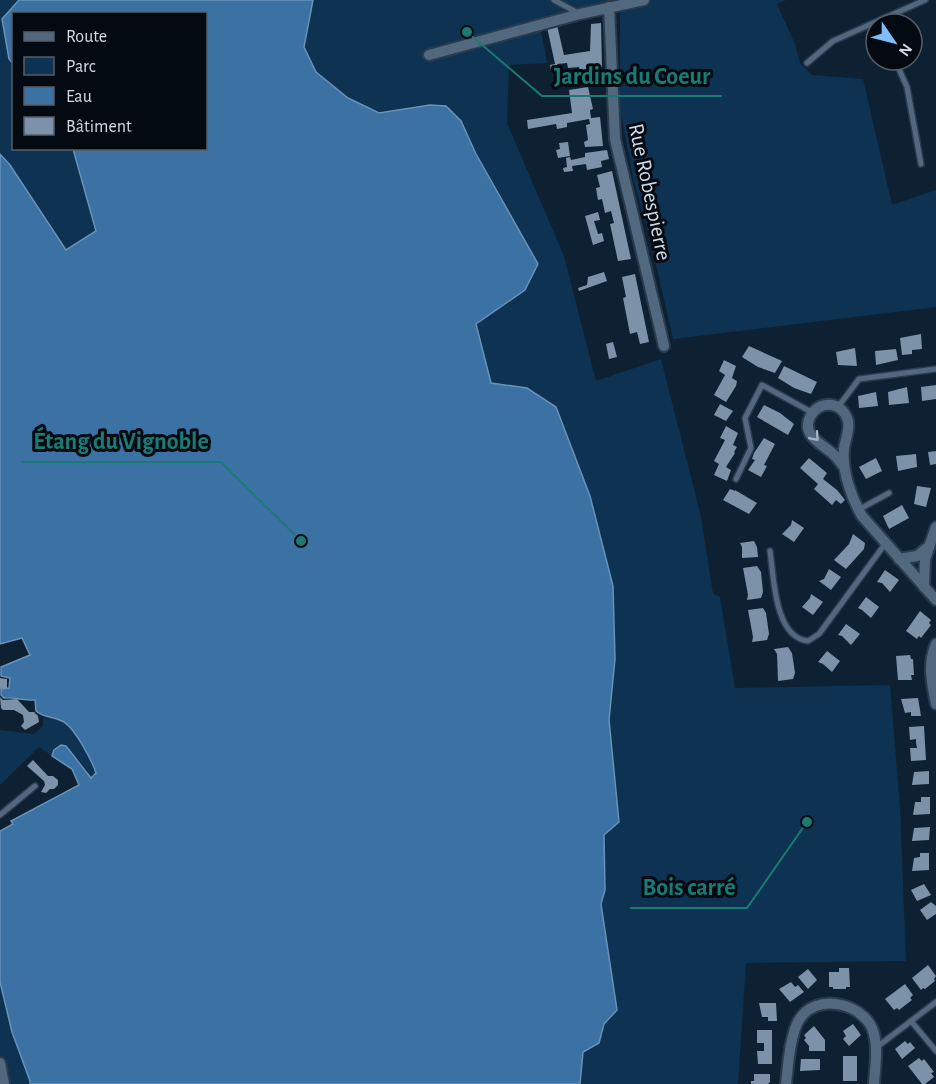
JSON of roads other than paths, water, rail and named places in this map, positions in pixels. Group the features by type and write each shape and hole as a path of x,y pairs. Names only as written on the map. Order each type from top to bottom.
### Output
{"street":[{"path":"429,55 580,14 644,0"},
{"name":"Rue Robespierre","path":"609,7 615,139 664,346"},
{"path":"844,467 811,435 808,424 813,412 827,404 838,407 844,413 848,425 844,467 858,510 885,544 936,600"},
{"path":"924,587 924,564 936,526"},
{"path":"899,559 917,556 928,547"},
{"path":"936,644 931,657 930,670 936,704"},
{"path":"786,1084 795,1029 799,1019 811,1008 820,1005 840,1005 857,1010 869,1022 876,1048 874,1084"},
{"path":"0,1063 4,1084"}],"lane":[{"path":"554,0 580,14"},
{"path":"901,12 925,0"},
{"path":"807,63 833,41 864,29"},
{"path":"900,72 907,87 921,164"},
{"path":"838,407 859,379 936,369"},
{"path":"736,479 751,448 745,418 762,385 813,412"},
{"path":"858,510 890,494"},
{"path":"771,551 781,617 794,635 801,640 808,641 819,634 885,544"},
{"path":"0,815 35,786"},
{"path":"876,1048 936,1002"},
{"path":"911,1021 936,1052"}],"water":[{"path":"19,0 313,0 304,47 316,72 348,98 379,113 430,105 446,106 461,121 476,154 538,264 525,290 476,324 491,383 527,388 556,407 590,496 613,586 615,659 609,720 619,822 604,835 605,890 601,904 617,1010 604,1024 599,1043 583,1052 580,1084 30,1084 12,1032 0,982 0,831 13,824 11,821 79,785 72,769 52,756 54,750 61,745 66,746 91,778 96,773 82,744 67,724 36,711 35,700 4,698 1,695 1,689 9,688 10,678 1,676 1,667 30,655 22,638 0,644 0,154 10,165 66,250 96,231 73,150 207,150 207,12 12,12 12,63 9,59 2,19"}],"place":[{"name":"Jardins du Coeur","path":"467,32"},
{"name":"Étang du Vignoble","path":"301,541"},
{"name":"Bois carré","path":"807,822"}]}
